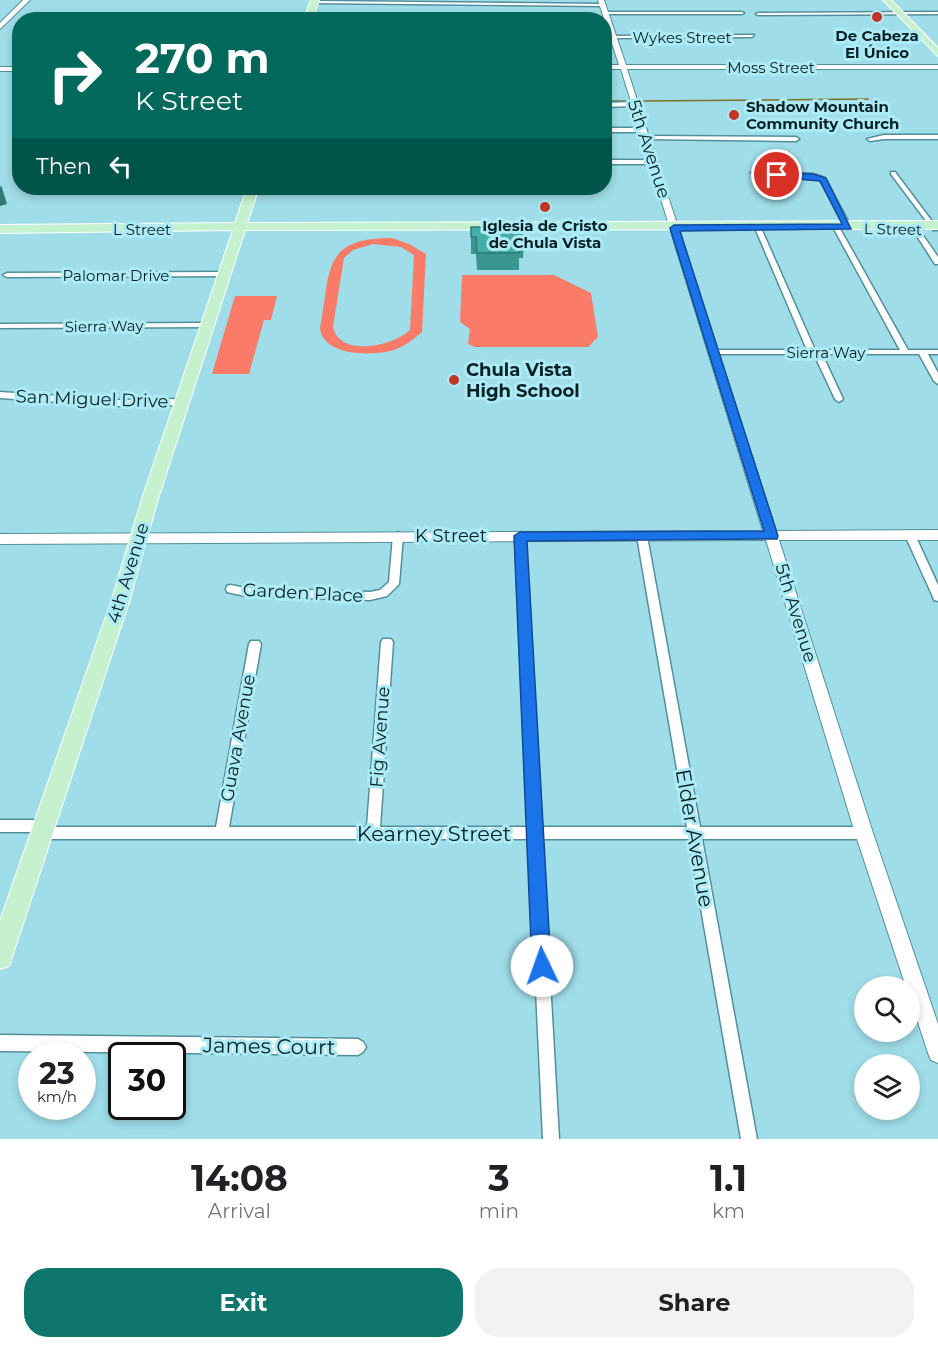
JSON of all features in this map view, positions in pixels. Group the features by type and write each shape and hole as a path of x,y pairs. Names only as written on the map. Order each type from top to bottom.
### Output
{"main road":[{"path":"15,12 27,0"},
{"path":"887,0 938,43"},
{"path":"896,0 904,13 938,53"},
{"path":"0,27 12,15"},
{"name":"4th Avenue","path":"0,957 120,602 138,539 251,195"},
{"name":"L Street","path":"0,229 283,228 297,232 485,231 508,228 842,227 861,230 936,227"}],"street":[{"path":"314,1 602,2"},
{"path":"758,14 938,12"},
{"path":"612,14 742,13"},
{"name":"Wykes Street","path":"612,41 752,36"},
{"name":"5th Avenue","path":"612,41 655,162 864,833 935,1030 938,1053"},
{"name":"Moss Street","path":"612,67 938,67"},
{"path":"612,105 634,104"},
{"path":"612,131 796,139"},
{"path":"870,140 884,137 938,137"},
{"path":"612,162 655,162"},
{"path":"754,173 813,176 823,179 842,227 905,351"},
{"path":"893,173 936,227"},
{"path":"914,227 938,262"},
{"path":"758,228 814,352 839,399"},
{"name":"Palomar Drive","path":"7,275 224,274"},
{"name":"Sierra Way","path":"0,326 208,325"},
{"name":"Sierra Way","path":"714,352 938,352"},
{"path":"922,352 938,381"},
{"name":"San Miguel Drive","path":"0,395 118,403 183,402"},
{"path":"910,535 938,597"},
{"name":"K Street","path":"0,539 938,535"},
{"name":"Garden Place","path":"231,589 245,592 370,596 384,593 394,584 398,536"},
{"path":"520,536 551,1139"},
{"name":"Elder Avenue","path":"642,536 749,1139"},
{"name":"Fig Avenue","path":"373,832 387,642"},
{"name":"Guava Avenue","path":"221,833 255,644"},
{"name":"Kearney Street","path":"0,826 42,830 221,833 864,833"},
{"name":"James Court","path":"0,1043 358,1047"}],"shaded area":[{"path":"392,238 409,244 426,254 422,332 394,350 374,353 351,352 330,345 323,338 320,328 326,290 329,274 341,251 352,244","holes":["373,244 401,247 414,255 410,330 392,341 380,344 356,346 346,343 338,337 333,327 344,258 353,250"]},
{"path":"462,275 554,275 591,293 598,337 588,347 475,347 468,344 470,329 460,322"},
{"path":"235,296 277,296 271,320 264,320 249,374 212,374"}],"building":[{"path":"471,227 485,227 485,232 506,232 505,227 522,227 524,241 518,241 519,253 477,253 476,237 471,237"}],"waterway":[{"path":"643,101 868,99"},
{"path":"612,101 625,101"}],"place":[{"name":"De Cabeza El Único","path":"877,17"},
{"name":"Shadow Mountain Community Church","path":"734,115"},
{"name":"Iglesia de Cristo de Chula Vista","path":"545,207"},
{"name":"Chula Vista High School","path":"454,380"}],"route":[{"path":"542,966 520,536 772,536 674,228 848,227 823,179 813,176 777,175"}]}
